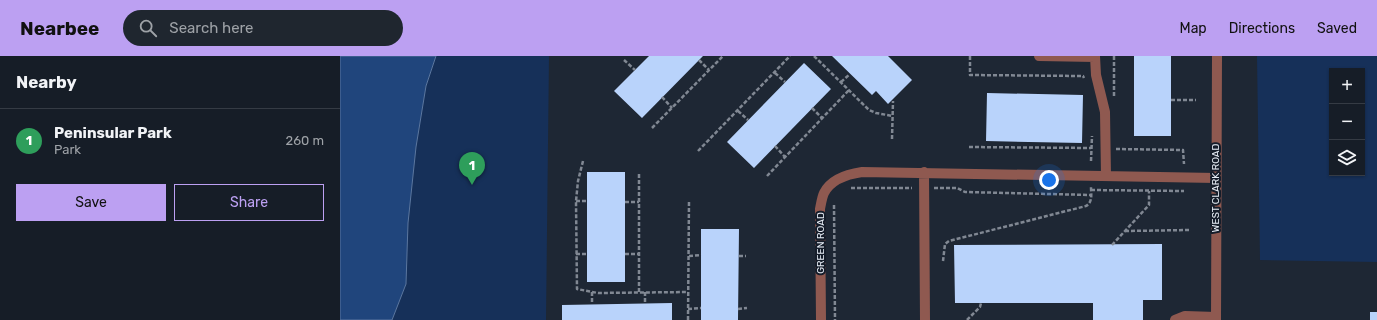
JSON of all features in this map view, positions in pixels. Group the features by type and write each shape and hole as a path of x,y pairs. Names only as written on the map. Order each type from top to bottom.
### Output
{"street":[{"path":"1039,56 1094,56 1096,75 1105,112 1106,176"},
{"name":"WEST CLARK ROAD","path":"1216,56 1216,318"},
{"name":"GREEN ROAD","path":"821,320 820,209 824,193 834,182 849,174 862,172 920,172 1216,178"},
{"path":"920,172 925,320"},
{"path":"1175,320 1186,316 1216,318"}],"path":[{"path":"652,128 723,56"},
{"path":"698,151 790,56"},
{"path":"814,56 869,110 876,113 893,116"},
{"path":"970,56 970,75 1083,76 1084,81"},
{"path":"624,60 635,70"},
{"path":"699,60 709,70"},
{"path":"775,72 785,82"},
{"path":"842,82 850,74"},
{"path":"767,176 849,90"},
{"path":"662,97 672,108"},
{"path":"1171,100 1196,100"},
{"path":"892,139 893,101"},
{"path":"812,108 822,118"},
{"path":"738,110 748,120"},
{"path":"1091,161 1092,133"},
{"path":"775,146 785,157"},
{"path":"969,147 1098,148"},
{"path":"1111,149 1183,150 1184,164"},
{"path":"583,161 578,181 576,201 577,289 592,292 688,292"},
{"path":"640,173 640,292"},
{"path":"942,261 944,244 949,241 1086,206 1089,204 1091,195 1091,183"},
{"path":"848,188 916,188"},
{"path":"932,188 957,188 965,192 1091,195"},
{"path":"1091,190 1184,191"},
{"path":"1112,245 1149,205 1149,191"},
{"path":"688,320 689,200"},
{"path":"834,200 835,320"},
{"path":"576,201 588,201"},
{"path":"625,202 640,202"},
{"path":"1125,231 1191,230"},
{"path":"576,254 587,254"},
{"path":"624,254 640,254"},
{"path":"689,256 701,256"},
{"path":"738,256 746,256"},
{"path":"592,292 592,304"},
{"path":"645,292 645,304"},
{"path":"967,320 981,303"},
{"path":"688,309 701,308"},
{"path":"738,308 747,308"}],"shaded area":[{"path":"340,56 436,56 426,86 416,147 408,223 406,284 392,320 340,320"},
{"path":"436,56 549,56 546,320 392,320 406,284 408,223 416,147 426,86"},
{"path":"1257,56 1377,56 1377,262 1260,260"}],"building":[{"path":"649,56 703,56 642,118 614,91"},
{"path":"832,56 888,56 912,80 888,104 876,91 872,95"},
{"path":"1134,56 1171,56 1171,136 1134,136"},
{"path":"804,63 831,89 754,168 727,142"},
{"path":"987,93 1083,95 1082,143 986,141"},
{"path":"587,172 625,172 625,282 587,282"},
{"path":"701,229 739,229 738,320 701,320"},
{"path":"1162,244 1162,300 1143,300 1143,320 1093,320 1093,303 955,303 954,245"},
{"path":"672,303 672,320 562,320 562,305"},
{"path":"1370,312 1377,312 1377,320 1370,320"}],"place":[{"name":"Peninsular Park","path":"472,185"}]}
